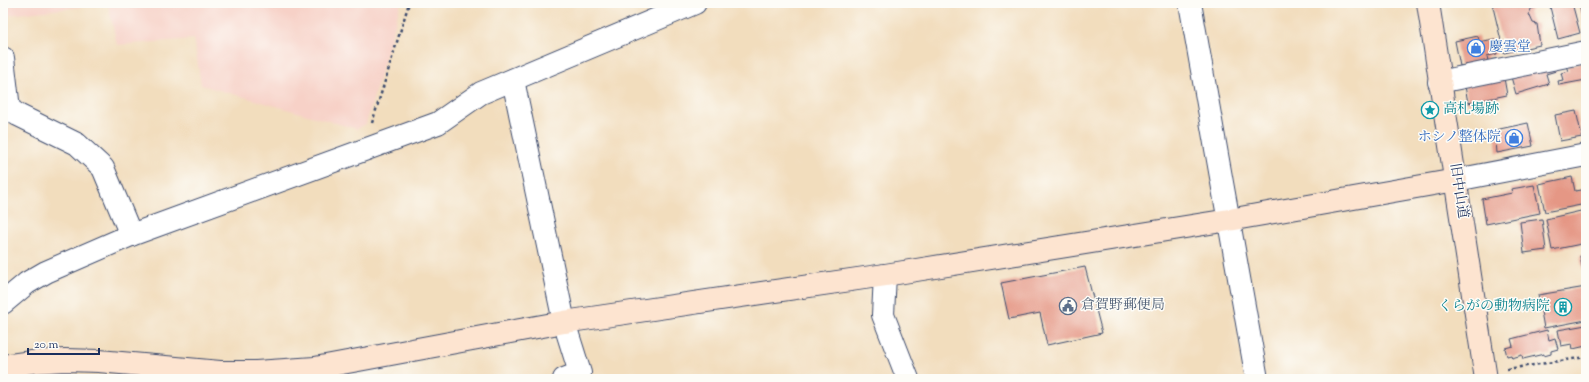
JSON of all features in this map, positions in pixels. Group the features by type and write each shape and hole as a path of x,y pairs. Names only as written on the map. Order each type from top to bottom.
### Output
{"street":[{"path":"3,303 27,283 46,272 131,235 363,152 438,123 482,93 695,3"},
{"path":"1190,3 1257,379"},
{"name":"旧中山道","path":"1428,3 1485,375"},
{"path":"1439,82 1586,52"},
{"path":"3,58 9,109 18,115 77,144 103,168 131,235"},
{"path":"513,80 564,322 580,373 564,379"},
{"path":"3,366 65,360 99,361 220,372 276,371 314,368 564,322 885,275 1229,220 1456,180 1586,155"},
{"path":"885,275 883,315 908,379"}],"path":[{"path":"363,152 409,3"},
{"path":"1485,375 1586,357"}],"shaded area":[{"path":"3,3 401,3 366,124 357,129 201,85 194,39 117,45 108,4 9,15 9,20 3,21"}],"building":[{"path":"1492,3 1535,3 1536,7 1531,9 1529,14 1533,23 1537,24 1540,45 1504,53"},
{"path":"1549,3 1572,3 1580,33 1558,39"},
{"path":"1576,3 1586,3 1586,33 1580,7 1577,6"},
{"name":"慶雲堂","path":"1478,36 1479,42 1494,39 1497,54 1487,56 1488,61 1460,66 1455,41"},
{"path":"1586,62 1586,80 1559,85 1558,81 1563,80 1561,73 1569,71 1567,66"},
{"path":"1554,65 1556,71 1546,74 1549,84 1516,94 1511,77"},
{"path":"1504,78 1507,95 1468,103 1465,86"},
{"path":"1576,111 1582,137 1560,141 1555,115"},
{"name":"ホシノ整体院","path":"1528,123 1533,146 1497,153 1495,130"},
{"path":"1572,177 1575,191 1586,189 1586,204 1545,212 1539,184"},
{"path":"1534,185 1540,213 1486,224 1482,199 1512,193 1511,189"},
{"path":"1585,210 1586,219 1583,220 1586,243 1552,250 1546,219"},
{"path":"1542,219 1546,250 1524,253 1520,222"},
{"path":"1586,254 1586,280 1585,280 1580,256"},
{"path":"1085,267 1102,333 1047,345 1040,313 1009,319 1001,283"},
{"name":"くらがの動物病院","path":"1586,287 1586,320 1544,328 1538,295"},
{"path":"1586,325 1586,346 1573,349 1572,344 1561,346 1558,330"},
{"path":"1547,330 1549,340 1555,338 1558,349 1551,351 1551,354 1544,356 1544,354 1523,359 1522,355 1512,358 1511,355 1507,356 1505,348 1513,346 1511,339"}],"place":[{"name":"慶雲堂","path":"1476,48"},
{"name":"高札場跡","path":"1430,110"},
{"name":"ホシノ整体院","path":"1514,138"},
{"name":"倉賀野郵便局","path":"1068,306"},
{"name":"くらがの動物病院","path":"1563,307"}]}
